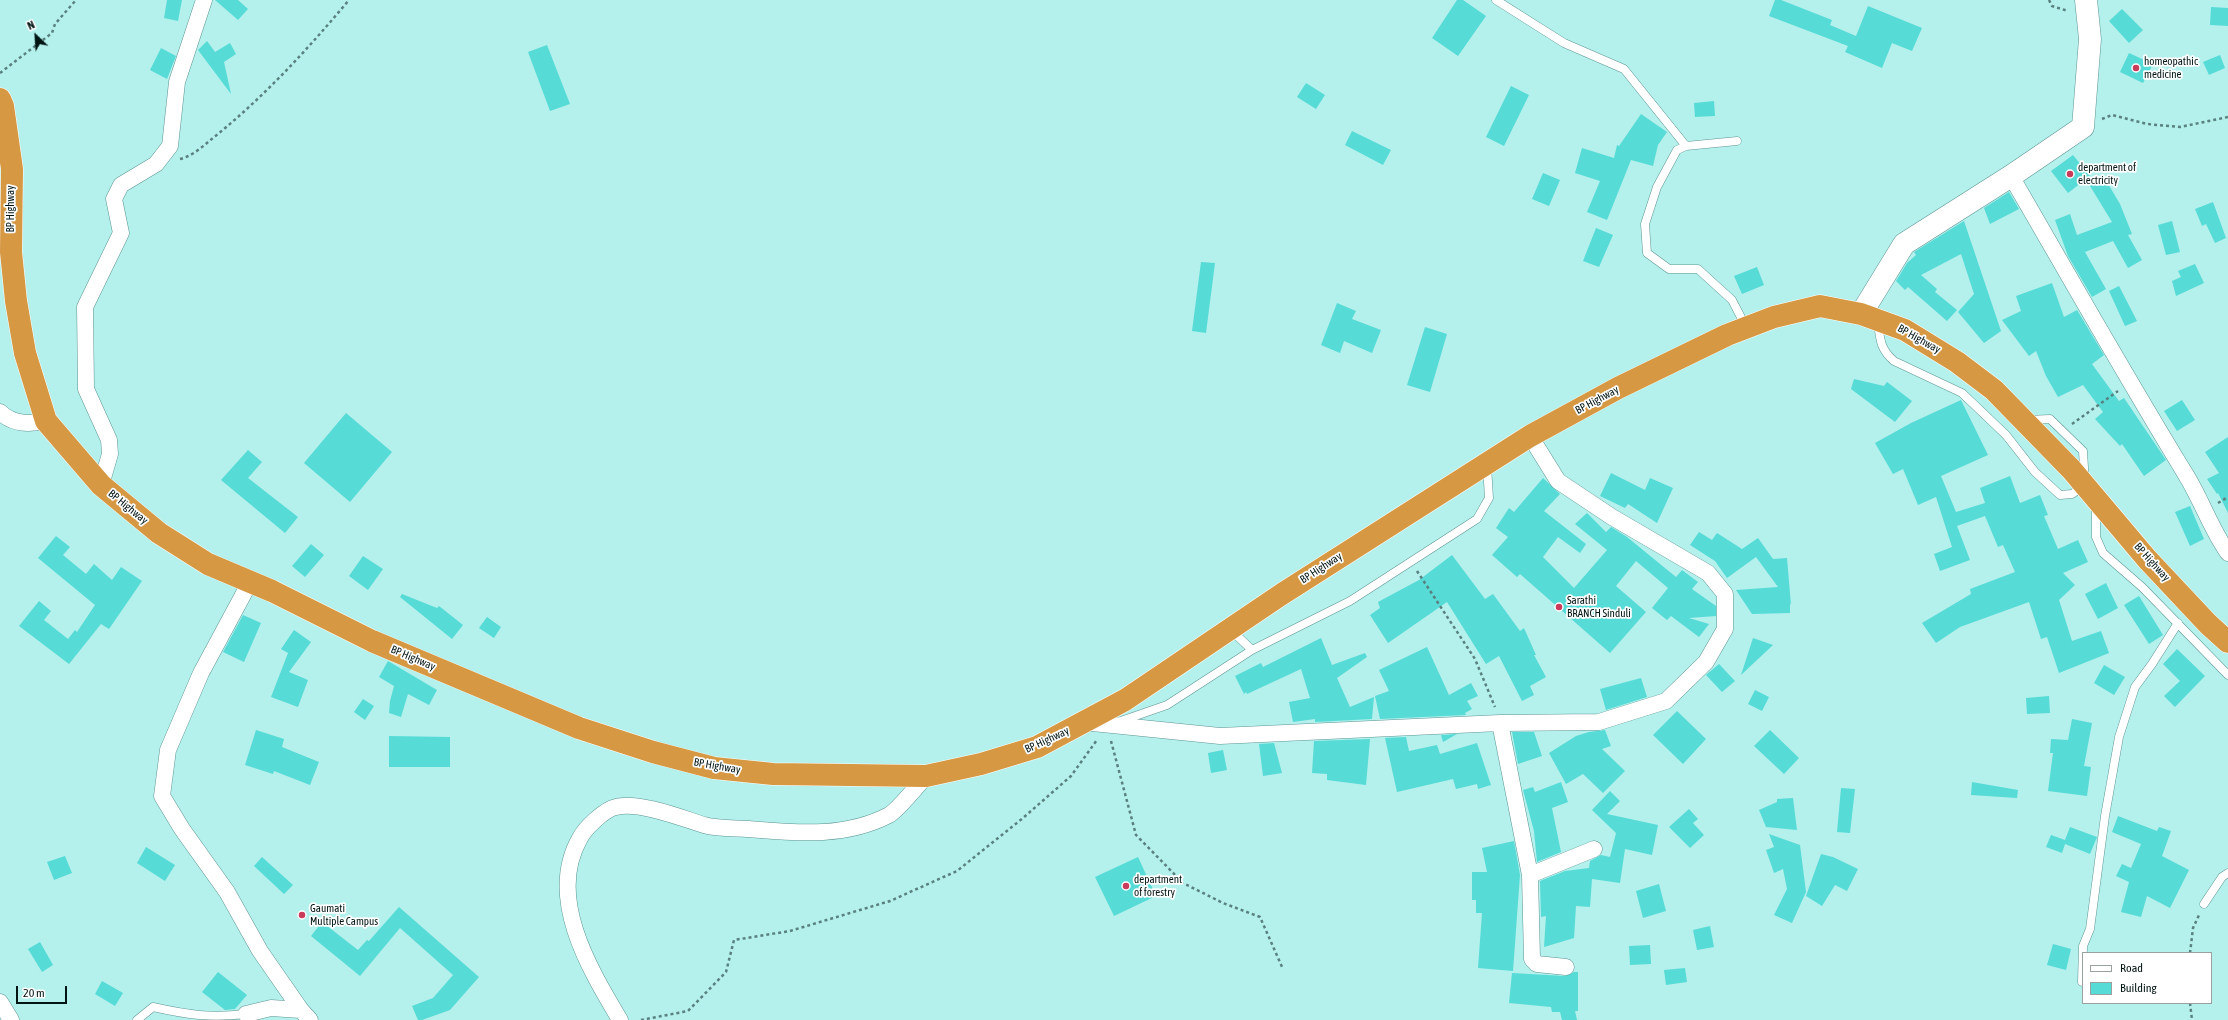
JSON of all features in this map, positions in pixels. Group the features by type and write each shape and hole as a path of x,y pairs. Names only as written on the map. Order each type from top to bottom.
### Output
{"highway":[{"name":"BP Highway","path":"0,99 3,106 12,168 11,252 16,301 25,353 46,421 101,485 159,533 208,564 250,582 386,647 579,728 653,752 714,768 773,774 926,776 980,764 1037,746 1125,700 1295,586 1487,462 1530,436 1618,388 1746,328 1774,317 1820,306 1869,317 1905,330 1958,362 1994,390 2090,491 2147,559 2226,638"}],"street":[{"path":"101,485 110,454 109,440 86,389 85,307 121,232 114,199 121,185 156,164 170,146 177,82 204,0"},
{"path":"1869,317 1904,244 2083,128 2090,39 2086,0"},
{"path":"2011,176 2130,383 2195,489 2217,537 2228,553"},
{"path":"0,412 6,418 29,424 46,421"},
{"path":"1083,722 1107,726 1220,736 1500,723 1599,722 1666,701 1706,662 1725,629 1726,594 1708,573 1612,517 1558,482 1530,436"},
{"path":"250,582 201,673 168,750 162,796 182,829 227,892 260,951 306,1015"},
{"path":"1500,723 1530,875 1532,959 1537,964 1566,967"},
{"path":"620,1020 595,979 578,942 566,887 571,853 585,827 615,807 644,807 710,826 806,833 843,831 890,815 926,776"},
{"path":"1530,875 1594,850"},
{"path":"0,1002 11,1020"},
{"path":"246,1014 271,1008 306,1015"}],"lane":[{"path":"1496,0 1505,2 1564,43 1624,69 1686,146"},
{"path":"1737,141 1686,146 1677,150 1657,187 1645,224 1647,253 1669,269 1698,269 1732,300 1746,328"},
{"path":"1869,317 1884,353 1894,361 1962,393 2006,435 2035,472 2060,495 2090,491"},
{"path":"2024,420 2050,419 2083,451 2096,537 2103,553 2178,623 2228,675"},
{"path":"1107,726 1167,705 1252,650 1350,601 1410,561 1478,519 1489,498 1487,462"},
{"path":"2083,952 2083,946 2090,929 2104,816 2119,737 2135,687 2152,664 2178,623"},
{"path":"1230,629 1252,650"},
{"path":"2204,904 2222,876 2228,873"},
{"path":"137,1020 153,1007 196,1016 216,1017 246,1014"}],"path":[{"path":"0,73 52,33 55,24 76,0"},
{"path":"156,164 189,157 229,126 308,49 349,0"},
{"path":"2083,128 2112,115 2147,124 2180,127 2228,117"},
{"path":"2062,431 2130,383"},
{"path":"1410,561 1475,659 1500,723"},
{"path":"1107,726 1121,784 1136,834 1183,883 1223,903 1260,917 1283,969"},
{"path":"641,1020 688,1011 726,972 734,940 790,931 890,901 957,871 1023,818 1071,776 1107,726"},
{"path":"2190,952 2193,928 2204,904"},
{"path":"2190,1004 2192,1020"}],"building":[{"path":"167,0 182,0 178,21 164,18"},
{"path":"215,0 238,0 248,9 238,20"},
{"path":"1457,0 1463,0 1486,16 1458,56 1432,38"},
{"path":"1775,0 1781,0 1832,20 1830,25 1856,36 1868,6 1922,28 1912,51 1892,43 1882,68 1845,52 1848,46 1769,16"},
{"path":"2211,7 2228,8 2228,26 2210,25"},
{"path":"2122,9 2143,30 2129,43 2109,21"},
{"path":"207,41 215,52 230,43 236,54 224,62 231,94 198,50"},
{"path":"547,45 570,104 550,111 528,52"},
{"path":"161,48 176,56 167,79 150,70"},
{"name":"homeopathic medicine","path":"2129,53 2153,64 2143,83 2120,72"},
{"path":"2220,55 2225,68 2209,75 2203,62"},
{"path":"1306,83 1325,95 1316,109 1297,97"},
{"path":"1511,86 1529,95 1504,146 1486,137"},
{"path":"1714,101 1715,116 1695,117 1694,103"},
{"path":"1641,114 1667,132 1658,145 1653,166 1631,160 1607,220 1587,212 1600,181 1575,173 1582,148 1614,158 1617,145 1619,146"},
{"path":"1352,131 1391,150 1383,165 1345,145"},
{"name":"department of electricity","path":"2073,155 2090,176 2068,193 2051,171"},
{"path":"1543,173 1560,180 1549,206 1532,199"},
{"path":"2104,177 2120,204 2132,234 2128,235 2142,260 2128,268 2113,241 2085,252 2106,289 2092,297 2068,256 2055,220 2070,214 2077,235 2112,222 2090,186"},
{"path":"2009,192 2019,209 1990,224 1984,208"},
{"path":"2213,202 2226,238 2215,243 2206,224 2202,226 2195,209"},
{"path":"1964,221 2001,331 1984,343 1958,312 1974,294 1961,254 1921,275 1937,289 1935,292 1957,310 1947,321 1908,287 1905,290 1896,281 1907,263 1916,255 1914,252"},
{"path":"2172,221 2180,252 2166,255 2158,225"},
{"path":"1596,228 1613,235 1599,267 1583,261"},
{"path":"1201,262 1215,263 1206,333 1192,331"},
{"path":"2195,264 2204,283 2176,296 2172,281 2181,277 2178,271"},
{"path":"1757,267 1764,285 1742,294 1734,276"},
{"path":"2052,283 2064,317 2077,310 2104,355 2092,364 2119,401 2124,398 2166,460 2144,476 2122,444 2120,446 2095,419 2103,412 2083,385 2058,397 2046,376 2036,351 2029,356 2002,320 2021,311 2016,296"},
{"path":"2119,286 2137,321 2125,326 2109,291"},
{"path":"1337,303 1356,311 1352,319 1381,330 1372,353 1344,341 1340,353 1321,345"},
{"path":"1425,327 1447,334 1430,392 1407,385"},
{"path":"1854,379 1884,386 1887,382 1912,401 1895,422 1851,389"},
{"path":"1961,400 1988,455 1941,476 1956,512 1985,503 1980,488 2010,476 2020,503 2040,495 2048,515 2044,516 2058,549 2078,540 2088,562 2063,573 2075,585 2059,600 2072,641 2101,631 2109,653 2059,673 2047,637 2041,639 2029,602 1960,627 1936,643 1922,623 1971,594 1970,589 2015,572 2003,545 1998,547 1985,516 1957,526 1970,560 1940,571 1934,554 1952,547 1936,497 1918,505 1903,469 1893,474 1875,443 1911,423"},
{"path":"2182,400 2195,420 2177,431 2164,411"},
{"path":"346,413 392,452 350,502 304,463"},
{"path":"2228,437 2228,513 2218,493 2217,494 2207,479 2219,473 2205,452"},
{"path":"248,450 262,462 248,478 298,517 285,533 221,480"},
{"path":"1611,473 1645,490 1650,478 1673,488 1657,523 1628,504 1625,508 1600,496"},
{"path":"1543,478 1560,494 1544,511 1586,544 1580,553 1558,537 1543,557 1574,588 1607,550 1575,524 1587,513 1606,532 1611,527 1627,537 1676,577 1682,570 1698,582 1692,589 1716,606 1716,616 1689,618 1709,624 1699,637 1671,616 1667,620 1652,608 1668,588 1636,561 1616,586 1646,612 1610,653 1520,574 1517,577 1492,555 1508,537 1496,528 1509,508 1514,512"},
{"path":"2190,506 2204,539 2190,546 2175,512"},
{"path":"1699,532 1712,540 1717,533 1742,549 1758,538 1773,559 1787,558 1791,605 1790,603 1790,613 1752,614 1736,590 1778,587 1756,557 1727,578 1715,561 1690,545"},
{"path":"56,536 70,547 63,555 86,574 94,564 112,580 121,567 142,581 109,629 101,624 69,664 19,626 39,601 51,611 44,620 68,639 75,630 77,632 95,605 38,558"},
{"path":"311,544 324,555 305,577 292,566"},
{"path":"1452,555 1485,599 1493,594 1520,631 1524,628 1536,655 1534,655 1546,677 1530,686 1534,695 1522,701 1499,656 1486,664 1447,602 1388,643 1370,615 1380,608 1378,602 1419,580"},
{"path":"363,556 383,569 368,590 349,576"},
{"path":"2106,583 2118,608 2098,619 2085,594"},
{"path":"402,594 437,608 439,606 463,625 452,639 400,597"},
{"path":"2139,596 2163,635 2149,644 2124,605"},
{"path":"243,615 261,623 244,662 223,652"},
{"path":"487,617 501,627 494,638 479,628"},
{"path":"294,630 311,642 289,672 308,680 298,707 271,697 288,653 281,649"},
{"path":"1321,638 1332,665 1365,653 1367,657 1337,678 1350,707 1374,697 1372,719 1315,722 1315,719 1293,722 1289,702 1310,698 1301,669 1247,694 1246,692 1244,694 1235,676 1261,663 1263,667"},
{"path":"1753,638 1773,645 1741,675"},
{"path":"1427,647 1449,695 1471,683 1478,696 1467,701 1472,709 1465,713 1466,715 1380,719 1375,696 1389,691 1379,670"},
{"path":"2177,649 2205,676 2175,707 2164,696 2180,681 2163,664"},
{"path":"388,661 437,690 429,705 408,694 401,717 389,713 390,701 394,686 379,677"},
{"path":"1719,664 1735,681 1722,692 1706,675"},
{"path":"2104,665 2125,677 2114,695 2094,683"},
{"path":"1641,678 1647,697 1606,710 1600,689"},
{"path":"1755,690 1769,697 1762,711 1748,704"},
{"path":"2049,696 2050,713 2027,714 2026,698"},
{"path":"363,699 374,706 365,720 354,712"},
{"path":"1677,711 1706,739 1683,764 1653,735"},
{"path":"2072,719 2092,723 2084,766 2091,767 2087,796 2048,791 2053,753 2050,753 2051,739 2068,740"},
{"path":"256,730 284,739 282,747 319,762 310,785 274,771 273,774 245,765"},
{"path":"1605,730 1611,746 1602,749 1625,771 1603,793 1583,774 1566,784 1549,753 1576,736 1589,732"},
{"path":"1770,730 1799,758 1784,774 1754,746"},
{"path":"1512,732 1534,732 1542,756 1518,764"},
{"path":"1457,734 1443,742 1441,735"},
{"path":"389,736 450,737 450,767 389,767"},
{"path":"1406,737 1409,751 1437,745 1440,754 1477,743 1491,785 1478,789 1477,784 1456,789 1453,779 1397,792 1385,738"},
{"path":"1370,739 1366,785 1327,780 1327,774 1312,773 1314,741"},
{"path":"1274,743 1282,773 1263,776 1259,744"},
{"path":"1223,750 1227,770 1211,773 1208,753"},
{"path":"1561,782 1568,802 1552,808 1561,852 1537,862 1534,831 1523,790 1533,787 1535,792"},
{"path":"1972,782 2018,790 2017,798 1971,795"},
{"path":"1841,788 1855,789 1850,833 1837,832"},
{"path":"1610,791 1620,801 1607,814 1658,825 1652,855 1625,849 1620,883 1592,879 1590,907 1576,906 1574,938 1544,947 1546,916 1541,917 1540,881 1565,871 1589,868 1590,861 1601,855 1610,857 1616,833 1592,810"},
{"path":"1793,798 1797,830 1766,827 1759,810 1777,802 1777,799"},
{"path":"1689,809 1698,819 1693,823 1704,835 1690,848 1669,827"},
{"path":"2118,816 2157,831 2159,827 2171,831 2162,856 2189,870 2170,908 2147,896 2141,917 2121,912 2129,882 2116,876 2122,864 2131,868 2141,844 2112,832"},
{"path":"2070,827 2097,837 2090,854 2065,844 2062,853 2046,847 2051,835 2065,840"},
{"path":"1769,834 1800,845 1806,892 1792,923 1774,915 1787,889 1783,869 1774,873 1766,850 1774,847"},
{"path":"1514,841 1520,875 1513,971 1478,968 1482,913 1476,913 1476,900 1472,900 1472,872 1487,872 1482,848"},
{"path":"146,847 175,865 165,881 137,863"},
{"path":"1821,854 1833,857 1858,869 1847,891 1835,885 1822,906 1806,896"},
{"path":"65,856 72,873 54,880 47,862"},
{"path":"262,857 293,885 284,894 254,866"},
{"name":"department of forestry","path":"1138,857 1156,896 1114,916 1095,877"},
{"path":"1659,884 1666,911 1643,918 1636,891"},
{"path":"399,907 479,977 450,1010 422,1020 418,1020 412,1006 433,998 453,975 400,928 360,976 311,936 322,922 358,950 367,940 369,941"},
{"path":"1710,926 1714,947 1697,950 1693,930"},
{"path":"40,942 53,965 42,972 28,949"},
{"path":"2053,944 2071,949 2066,970 2047,965"},
{"path":"1650,945 1651,964 1630,965 1629,946"},
{"path":"1685,968 1687,982 1666,985 1664,970"},
{"path":"218,972 247,995 235,1009 225,1010 202,992"},
{"path":"1578,972 1578,1011 1575,1011 1577,1020 1562,1020 1560,1012 1552,1012 1551,1007 1509,1003 1512,973 1565,976"},
{"path":"102,981 123,993 115,1006 95,994"}],"place":[{"name":"homeopathic medicine","path":"2136,68"},
{"name":"department of electricity","path":"2070,174"},
{"name":"Sarathi BRANCH Sinduli","path":"1559,607"},
{"name":"department of forestry","path":"1126,886"},
{"name":"Gaumati Multiple Campus","path":"302,915"}]}
